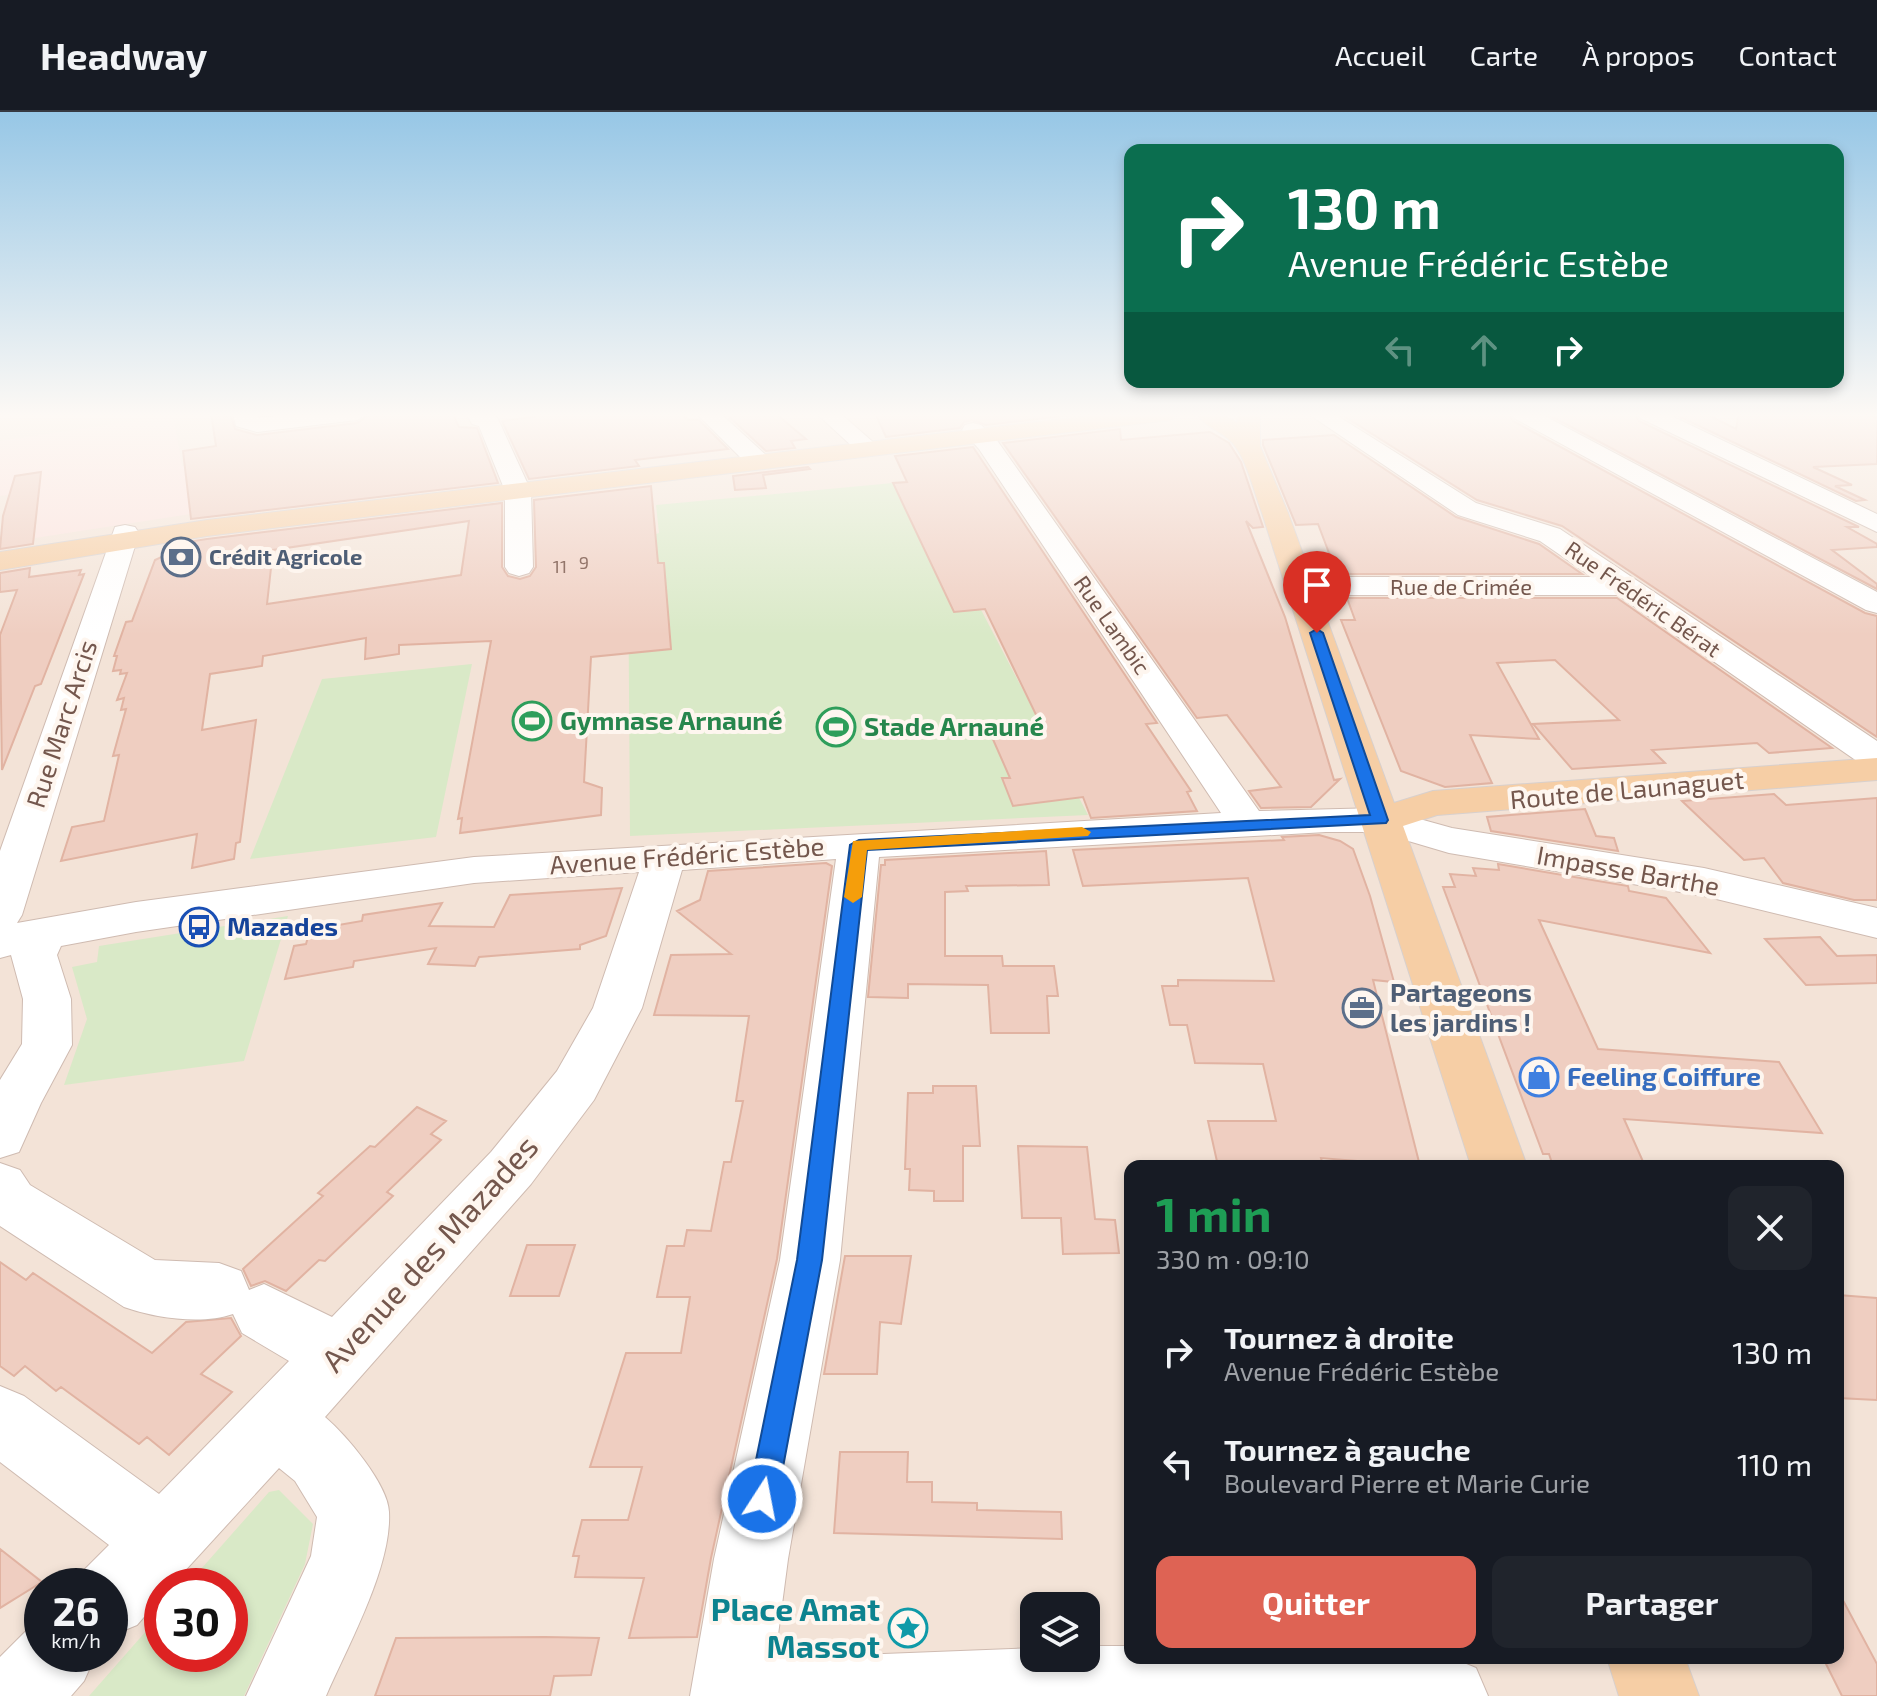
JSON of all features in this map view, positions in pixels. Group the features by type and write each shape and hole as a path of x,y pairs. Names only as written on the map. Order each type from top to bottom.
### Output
{"main road":[{"path":"0,554 526,487"},
{"path":"1263,487 1301,586 1497,1160"},
{"path":"0,561 124,537"},
{"name":"Route de Launaguet","path":"1380,820 1433,803 1877,769"},
{"path":"1648,1664 1659,1696"}],"street":[{"name":"Rue Lambic","path":"1017,487 1248,824"},
{"name":"Rue Frédéric Bérat","path":"1433,487 1467,509 1550,535 1620,586 1877,758"},
{"path":"1659,487 1877,604"},
{"path":"1801,487 1877,524"},
{"path":"517,488 519,567"},
{"name":"Rue Marc Arcis","path":"0,1136 15,1101 47,1045 47,999 34,955 14,930 124,537"},
{"name":"Rue de Crimée","path":"1301,586 1620,586"},
{"name":"Avenue Frédéric Estèbe","path":"14,930 136,917 474,870 859,845 1380,820"},
{"name":"Impasse Barthe","path":"1380,820 1449,840 1704,882 1877,923"},
{"path":"859,845 810,1260 751,1559 731,1692 858,1695 1109,1685 1448,1696"},
{"name":"Avenue des Mazades","path":"128,1579 496,1185 556,1111 594,1056 618,1010 665,857"},
{"path":"0,1187 10,1202 146,1287 242,1302 340,1355"},
{"path":"0,1420 163,1541"},
{"path":"277,1421 319,1457 354,1510 347,1561 286,1696"},
{"path":"18,1696 40,1672"}],"shaded area":[{"path":"0,487 1877,487 1877,1696 0,1696"},
{"path":"0,487 188,487 191,514 35,538 40,490 0,496"}],"green space":[{"name":"Stade Arnauné","path":"850,487 917,487 1088,815 630,836 628,544 659,533 656,505"},
{"path":"472,664 436,837 250,859 322,679"},
{"path":"288,916 244,1061 64,1085 87,1019 72,967 97,962 99,946"},
{"path":"279,1490 313,1524 305,1564 244,1696 89,1696 110,1672 128,1672 128,1652 144,1633 144,1672 248,1672 248,1568 202,1568 269,1492"}],"building":[{"path":"12,487 39,487 33,544 0,549 3,516"},
{"path":"187,487 465,487 191,519"},
{"path":"651,487 658,563 664,563 671,649 591,657 584,782 602,788 601,815 460,833 462,818 458,819 491,641 399,645 399,654 365,659 366,638 263,656 262,666 210,674 202,730 256,720 240,842 236,843 234,859 192,868 197,834 61,861 72,827 104,821 119,755 113,756 126,709 121,710 124,698 117,700 127,673 113,671 117,656 114,656 126,622 132,621 155,560 168,554 195,550 194,541 502,503 502,567 508,576 520,579 530,576 536,567 534,500","holes":["469,521 461,575 267,604 273,550"]},
{"path":"735,487 766,488 735,490"},
{"path":"895,487 1000,487 1157,723 1146,724 1191,791 1187,792 1197,811 1091,818 1083,797 1013,806 1002,778 1010,778 988,728 1040,723 985,609 954,612"},
{"path":"1034,487 1249,487 1263,527 1253,528 1246,521 1285,617 1334,780 1340,779 1311,807 1261,808 1249,791 1281,787 1227,715 1197,718"},
{"path":"1280,487 1411,487 1456,517 1539,544 1582,574 1337,574 1318,524 1296,525"},
{"path":"1456,487 1634,487 1865,613 1877,616 1877,737 1562,526 1477,500"},
{"path":"1684,487 1776,487 1859,527 1847,527 1877,544 1877,547 1832,550 1877,584 1877,589"},
{"path":"1827,487 1837,487 1865,500 1856,501"},
{"path":"30,568 29,577 81,570 79,575 84,574 41,684 35,686 2,770 0,635 17,590 0,592 0,573"},
{"path":"1347,598 1617,598 1832,748 1769,753 1757,743 1652,750 1665,763 1572,769 1533,724 1619,720 1555,660 1497,663 1539,739 1470,735 1492,783 1445,787 1401,771 1341,620 1355,620"},
{"path":"1774,794 1786,805 1877,798 1877,900 1854,900 1783,883 1764,858 1744,860 1682,801"},
{"path":"1585,809 1596,836 1614,838 1618,851 1491,831 1487,817"},
{"path":"1319,835 1340,841 1353,849 1394,982 1373,980 1418,1160 1217,1160 1208,1121 1276,1121 1263,1064 1195,1063 1187,1025 1170,1025 1162,986 1178,986 1178,980 1274,981 1248,878 1083,886 1073,850 1284,840 1282,837"},
{"path":"1046,851 1049,885 966,886 968,891 945,892 945,956 1002,956 1003,966 1054,966 1058,996 1047,996 1049,1033 991,1033 988,985 908,984 908,998 868,997 881,865 885,865 885,860"},
{"path":"826,863 832,866 777,1259 711,1558 697,1637 629,1638 644,1578 575,1577 579,1556 573,1556 582,1520 628,1520 642,1467 590,1467 626,1353 681,1353 690,1297 657,1297 667,1246 684,1246 687,1230 711,1231 724,1162 731,1162 743,1101 736,1101 749,1016 654,1015 671,955 731,954 677,911 700,900 708,871"},
{"path":"1498,864 1628,886 1629,891 1666,898 1710,953 1539,920 1598,1049 1779,1062 1822,1133 1624,1119 1642,1160 1551,1160 1549,1154 1543,1154 1443,887 1455,887 1450,874 1476,876 1473,868 1499,870"},
{"path":"622,888 606,936 580,945 580,949 479,957 475,966 428,964 436,948 354,961 353,967 285,979 294,946 306,944 310,930 362,921 363,915 442,903 429,926 494,927 510,895"},
{"path":"1820,937 1837,956 1877,955 1877,983 1806,985 1765,939"},
{"path":"933,1086 976,1086 980,1146 963,1146 963,1201 934,1201 934,1191 909,1190 910,1169 905,1169 908,1093 933,1093"},
{"path":"417,1107 446,1121 431,1134 441,1140 387,1192 393,1196 325,1261 319,1260 286,1291 265,1281 251,1286 243,1269 323,1196 318,1193 370,1146 375,1147"},
{"path":"1018,1146 1087,1147 1095,1219 1115,1220 1119,1253 1063,1254 1061,1218 1022,1218"},
{"path":"527,1245 575,1245 559,1296 510,1296"},
{"path":"845,1256 911,1256 901,1324 880,1322 877,1374 824,1374"},
{"path":"0,1262 26,1280 33,1273 152,1353 186,1322 231,1318 241,1336 201,1374 232,1392 169,1455 147,1437 139,1444 61,1387 56,1391 25,1366 14,1376 0,1366"},
{"path":"1844,1295 1877,1298 1877,1400 1844,1398"},
{"path":"840,1452 908,1452 907,1482 932,1482 932,1502 977,1503 977,1510 1061,1512 1062,1539 834,1533"},
{"path":"0,1549 24,1568 24,1593 0,1608"},
{"path":"1844,1602 1877,1664 1877,1696 1842,1696 1826,1664 1844,1664"},
{"path":"396,1638 599,1638 591,1675 554,1676 550,1696 375,1696"}],"slow traffic":[{"path":"853,897 859,845 1082,832"}],"place":[{"name":"Crédit Agricole","path":"181,557"},
{"name":"Gymnase Arnauné","path":"532,721"},
{"name":"Stade Arnauné","path":"836,727"},
{"name":"Mazades","path":"199,927"},
{"name":"Partageons les jardins !","path":"1362,1008"},
{"name":"Feeling Coiffure","path":"1539,1077"},
{"name":"Place Amat Massot","path":"908,1628"}],"route":[{"path":"762,1499 810,1260 859,845 1114,830 1380,820 1317,633"}]}
